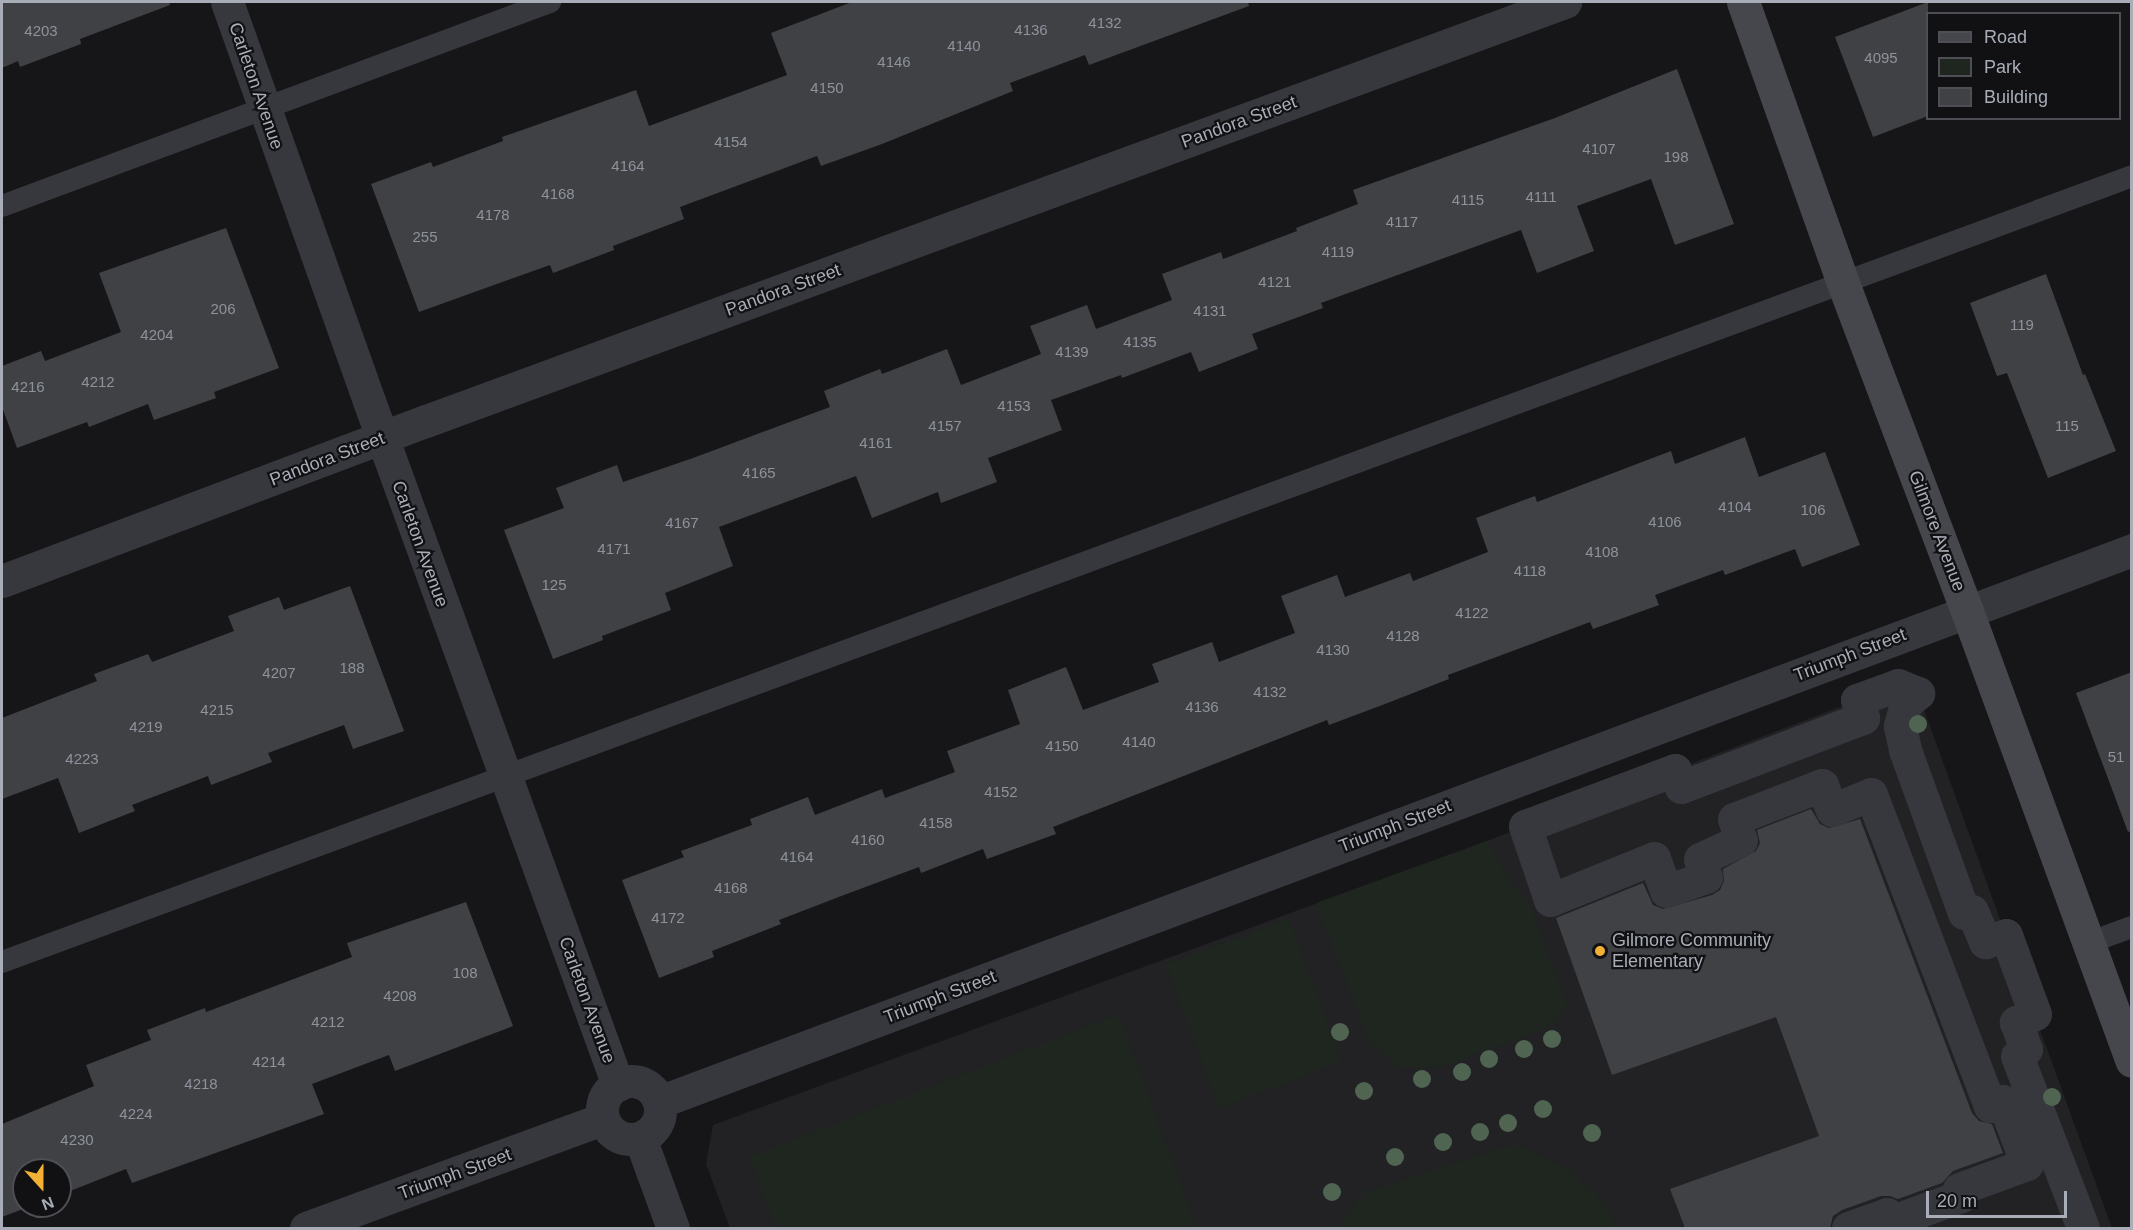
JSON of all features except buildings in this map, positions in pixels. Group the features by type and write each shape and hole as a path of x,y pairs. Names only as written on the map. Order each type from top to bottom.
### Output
{"street":[{"name":"Carleton Avenue","path":"227,2 382,438 618,1084"},
{"name":"Pandora Street","path":"2,581 382,438 1565,2"},
{"name":"Gilmore Avenue","path":"1743,2 1843,283 1967,611 2132,1061"},
{"name":"Triumph Street","path":"659,1102 2132,550"},
{"path":"1848,1228 1887,1214 1890,1222 1961,1196 1959,1189 2027,1164 2003,1101 1990,1106 1871,794 1832,810 1822,785 1734,819 1741,840 1700,859 1706,877 1666,891 1654,858 1550,900 1525,826 1675,770 1681,787 1853,722 1863,718 1857,700 1898,685 1918,693 1906,703 1899,726 1905,750 1964,914 1972,911 1985,942 2006,934 2035,1014 2016,1022 2026,1049 2017,1056 2083,1228"},
{"path":"633,1080 642,1083 654,1092 659,1102 657,1122 652,1130 640,1138 625,1138 616,1134 608,1128 603,1119 604,1099 618,1084 633,1080"},
{"name":"Triumph Street","path":"306,1228 603,1119"},
{"path":"640,1138 673,1228"}],"lane":[{"path":"2,206 550,2"},
{"path":"2,962 2132,176"},
{"path":"2088,943 2132,927"}],"shaded area":[{"name":"Gilmore Community Elementary","path":"1898,685 1918,693 2112,1228 730,1228 706,1164 713,1125 1487,841"}],"green space":[{"path":"1487,841 1513,887 1531,905 1566,1004 1564,1012 1546,1028 1448,1065 1427,1068 1402,1067 1388,1059 1369,1041 1316,903"},
{"path":"1289,919 1342,1062 1219,1108 1166,964"},
{"path":"1119,1014 1197,1228 776,1228 749,1157"},
{"path":"1515,1144 1568,1169 1595,1193 1611,1215 1616,1228 1335,1228 1367,1191"}],"place":[{"name":"Gilmore Community Elementary","path":"1600,951"}]}
